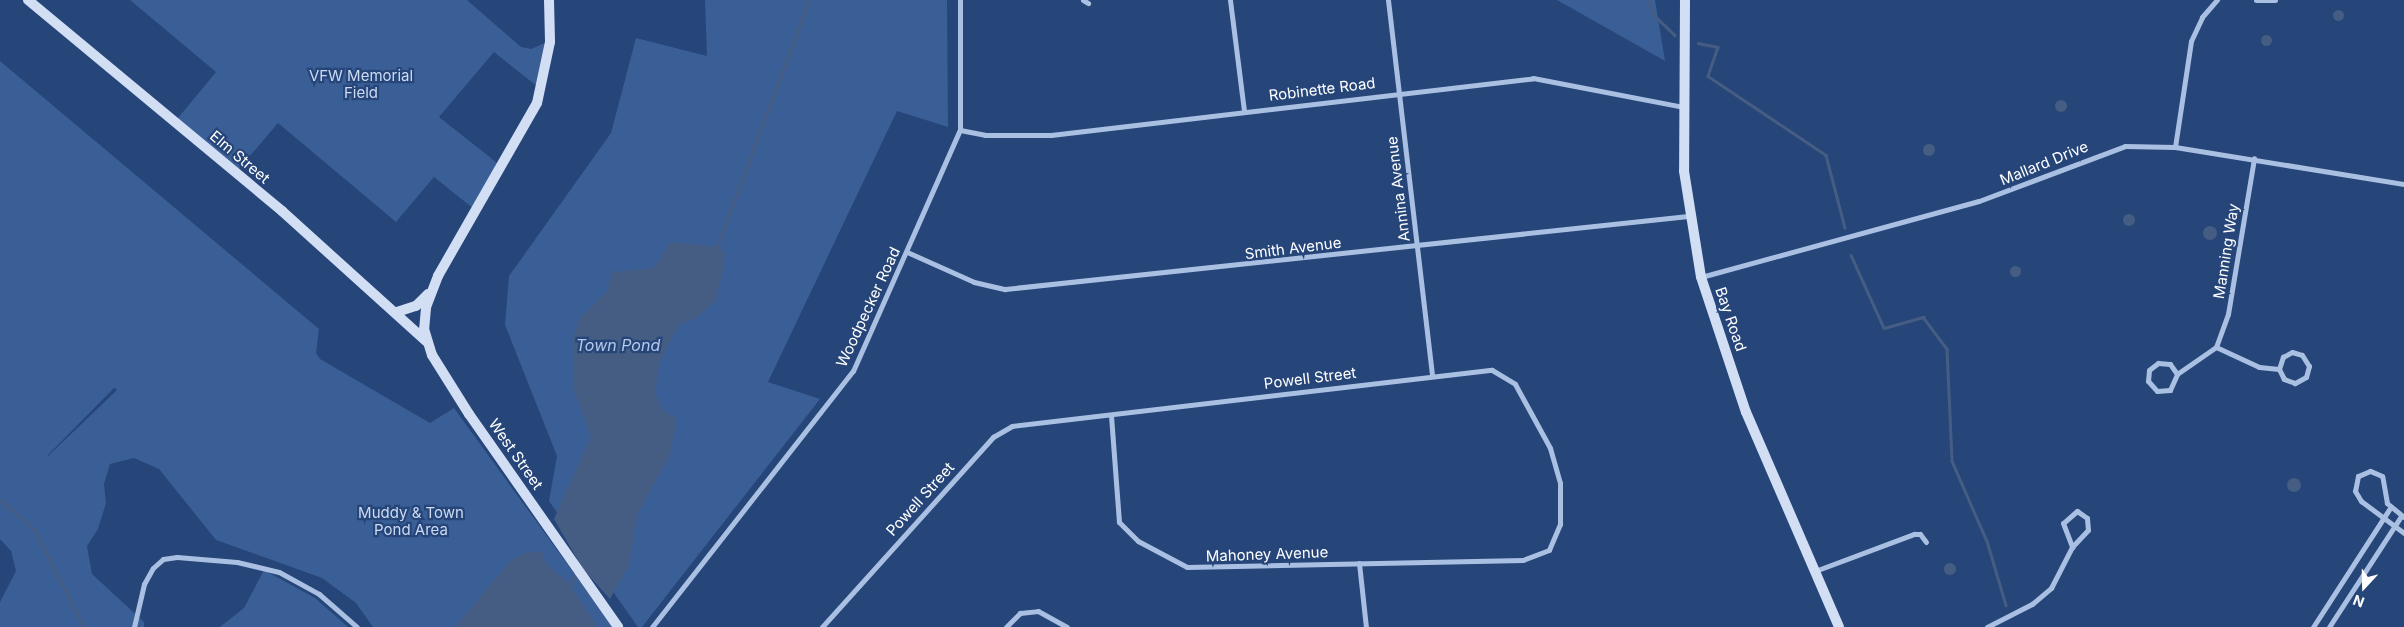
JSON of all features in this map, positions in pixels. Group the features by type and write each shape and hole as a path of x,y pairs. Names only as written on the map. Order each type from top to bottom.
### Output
{"street":[{"name":"Elm Street","path":"28,0 397,312 428,344"},
{"name":"West Street","path":"397,312 416,306 433,287 532,116 548,59 549,0"},
{"name":"Woodpecker Road","path":"652,627 848,379 907,252 960,130 960,0"},
{"path":"1230,0 1244,111"},
{"name":"Annina Avenue","path":"1388,0 1432,375"},
{"name":"Bay Road","path":"1685,0 1684,107 1688,216 1701,277 1746,412 1839,627"},
{"path":"2175,147 2194,33 2217,0"},
{"path":"2256,0 2275,0"},
{"name":"Robinette Road","path":"960,130 1040,135 1399,93 1548,78 1684,107"},
{"name":"Mallard Drive","path":"1701,277 1979,201 2125,146 2175,147 2254,158 2404,184"},
{"name":"Manning Way","path":"2216,348 2228,314 2254,158"},
{"name":"Smith Avenue","path":"907,252 974,282 1005,289 1418,247 1688,216"},
{"name":"West Street","path":"433,287 424,315 428,344 469,414 618,627"},
{"path":"2177,374 2170,364 2158,363 2149,370 2148,381 2156,391 2167,391 2175,384 2177,374 2216,348 2248,364 2279,369"},
{"path":"2292,352 2302,355 2309,366 2306,377 2296,383 2284,379 2279,369 2281,359 2292,352"},
{"name":"Powell Street","path":"822,627 1002,429 1432,375 1492,370 1515,384 1556,462 1561,490 1558,533 1549,550 1534,559 1359,563"},
{"name":"Mahoney Avenue","path":"1111,415 1116,514 1121,527 1138,541 1198,569 1359,563"},
{"path":"2328,627 2394,526 2403,516 2390,508 2382,476 2370,471 2358,476 2356,494 2382,519 2394,526 2404,533"},
{"path":"2313,627 2390,508"},
{"path":"1988,627 2032,604 2052,588 2072,547 2089,526 2087,518 2077,511 2063,522 2072,547"},
{"path":"1815,571 1914,534 1920,534 1926,542"},
{"path":"134,627 144,584 153,568 163,559 177,556 237,562 279,572 319,594 357,627"},
{"path":"1359,563 1366,627"},
{"path":"1006,627 1020,613 1038,610 1066,627"}],"green space":[{"name":"VFW Memorial Field","path":"130,0 467,0 521,47 531,49 545,43 538,87 494,52 439,117 501,166 474,209 434,177 396,222 278,123 238,170 178,118 216,72"},
{"path":"705,0 947,0 948,127 897,111 768,382 820,399 642,627 638,627 549,501 557,456 505,325 509,276 611,133 636,38 707,56"},
{"path":"1557,0 1655,0 1665,61"},
{"name":"Muddy & Town Pond Area","path":"0,61 319,329 316,353 320,359 430,423 454,408 613,627 373,627 356,603 322,578 216,540 159,469 134,458 110,464 104,484 106,503 98,529 87,546 92,574 144,622 144,627 0,627 0,602 16,571 11,551 0,539","holes":["114,388 117,390 48,456"]},
{"path":"264,570 315,598 348,627 220,627 244,608"}],"water":[{"path":"2338,9 2344,15 2338,21 2332,15"},
{"path":"2266,34 2272,40 2266,46 2260,40"},
{"path":"2059,100 2063,100 2067,106 2063,112 2059,112 2055,108 2055,104"},
{"path":"1927,144 1931,144 1935,150 1931,156 1927,156 1923,152 1923,148"},
{"path":"2127,214 2131,214 2135,220 2131,226 2127,226 2123,222 2123,218"},
{"path":"2210,226 2215,228 2217,233 2215,238 2210,240 2205,238 2203,233 2205,228"},
{"name":"Town Pond","path":"670,242 720,247 725,253 722,277 715,301 696,318 678,326 660,361 655,393 662,409 675,418 676,426 670,454 637,515 629,565 610,599 583,569 554,519 591,436 574,390 573,338 579,319 607,291 613,272 654,268"},
{"path":"2015,265 2021,271 2015,277 2009,271"},
{"path":"2294,478 2299,480 2301,485 2299,490 2294,492 2289,490 2287,485 2289,480"},
{"path":"528,552 542,552 548,566 569,583 597,627 455,627 511,560"},
{"path":"1948,563 1952,563 1956,569 1952,575 1948,575 1944,571 1944,567"}],"waterway":[{"path":"716,249 809,0"},
{"path":"1648,0 1654,15 1675,35"},
{"path":"1698,43 1718,47 1708,76 1826,155 1845,228"},
{"path":"1851,255 1884,328 1923,317 1947,349 1952,461 1987,541 2006,605"},
{"path":"0,499 35,530 84,627"},
{"path":"569,587 575,575"}]}
